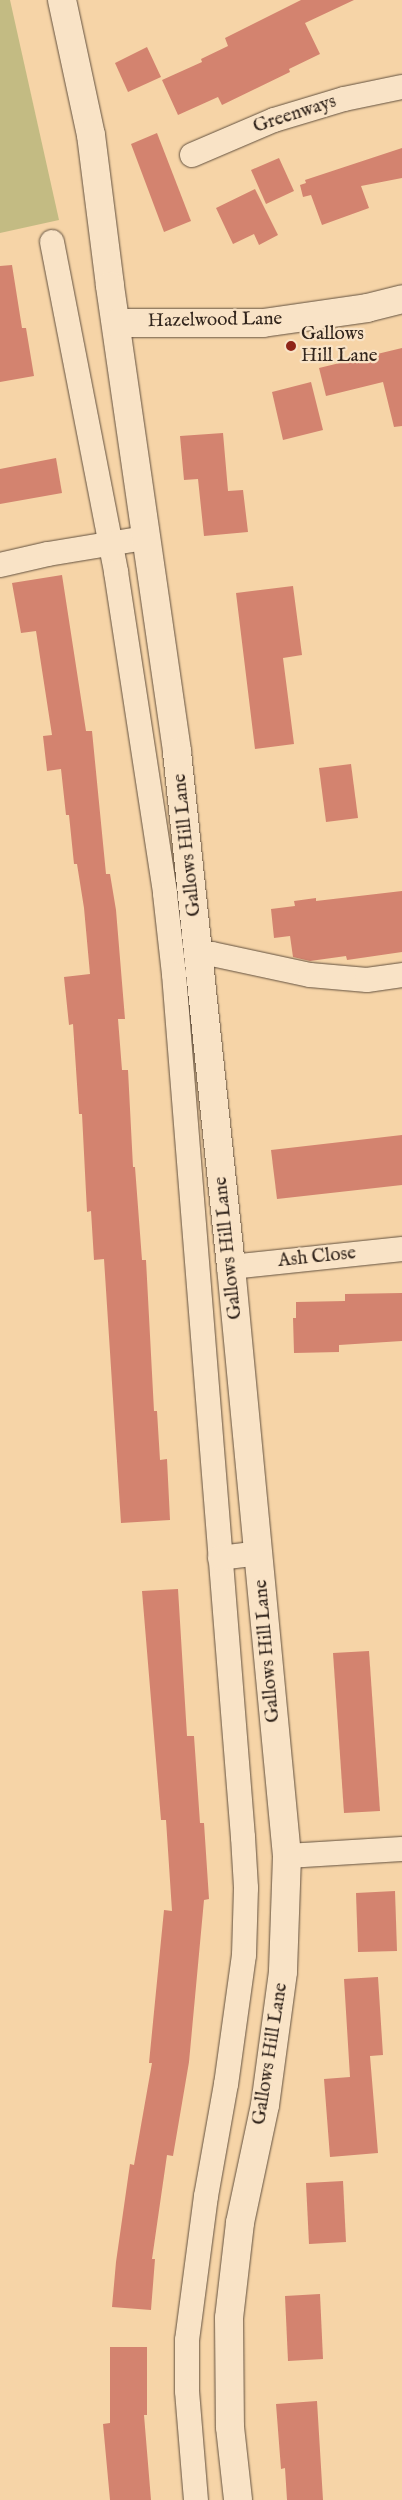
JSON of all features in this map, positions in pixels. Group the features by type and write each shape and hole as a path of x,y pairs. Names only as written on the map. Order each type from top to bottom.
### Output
{"street":[{"name":"Gallows Hill Lane","path":"62,0 91,135 145,538 177,752 200,955 287,1856 283,1972 264,2105 240,2223 229,2318 230,2427 238,2500"},
{"name":"Greenways","path":"192,155 274,120 344,99 402,87"},
{"name":"Gallows Hill Lane","path":"52,242 111,543 166,903 246,1888 244,1955 226,2084 206,2196 186,2340 186,2391 196,2500"},
{"name":"Hazelwood Lane","path":"116,322 263,323 367,308 402,299"},
{"path":"0,565 145,538"},
{"path":"200,955 212,954 319,976 367,980 402,975"},
{"name":"Ash Close","path":"231,1267 402,1249"},
{"path":"220,1558 259,1553"},
{"path":"287,1856 402,1849"}],"shaded area":[{"path":"0,0 10,0 59,220 0,233"}],"building":[{"path":"301,0 354,0 305,23 320,54 289,69 290,72 222,105 218,97 178,115 162,80 202,62 201,59 228,46 225,38"},
{"path":"147,47 161,77 128,92 115,63"},
{"path":"157,133 191,221 164,232 131,144"},
{"path":"402,148 402,178 361,186 369,208 322,225 311,195 303,197 300,185 306,183 305,180"},
{"path":"279,158 294,191 266,204 251,170"},
{"path":"255,189 278,235 259,245 254,234 233,244 216,208"},
{"path":"12,265 22,328 26,328 34,376 0,382 0,266"},
{"path":"402,348 402,426 394,427 383,382 326,396 319,368"},
{"path":"311,382 323,430 283,440 272,392"},
{"path":"223,433 228,491 243,490 248,532 204,536 198,479 184,480 180,436"},
{"path":"56,458 62,493 0,504 0,469"},
{"path":"62,575 86,731 92,731 106,874 110,874 116,910 125,1019 118,1019 122,1070 128,1070 133,1167 135,1167 142,1260 146,1260 154,1411 157,1411 160,1460 167,1459 170,1520 121,1523 104,1259 94,1260 91,1211 87,1212 82,1114 79,1114 73,1024 69,1025 64,977 90,974 84,908 77,864 74,864 69,815 66,815 61,769 47,771 43,736 52,735 36,631 21,633 12,583"},
{"path":"293,586 302,655 283,658 294,744 255,749 236,593"},
{"path":"351,764 358,818 326,822 319,768"},
{"path":"402,891 402,952 347,960 346,956 310,961 293,957 290,936 274,938 271,909 295,906 294,901 316,898 316,901"},
{"path":"402,1135 402,1185 277,1199 271,1150"},
{"path":"402,1293 402,1341 339,1345 339,1352 294,1353 293,1318 296,1318 296,1302 345,1301 345,1294"},
{"path":"178,1589 187,1736 194,1736 200,1823 204,1823 209,1899 204,1900 189,2062 173,2156 167,2155 152,2259 155,2259 151,2310 112,2307 116,2262 130,2164 134,2165 152,2063 149,2063 164,1910 172,1911 166,1820 161,1820 142,1591"},
{"path":"369,1651 380,1811 344,1813 333,1653"},
{"path":"395,1891 397,1951 358,1952 356,1893"},
{"path":"378,1977 383,2055 370,2056 378,2153 330,2157 324,2079 350,2077 344,1979"},
{"path":"343,2181 346,2242 309,2244 306,2183"},
{"path":"320,2294 323,2359 288,2361 285,2296"},
{"path":"110,2347 147,2347 147,2415 144,2415 151,2500 110,2500 103,2424 110,2423"},
{"path":"317,2401 323,2500 287,2500 285,2468 281,2469 276,2404"}],"place":[{"name":"Gallows Hill Lane","path":"291,346"}]}
